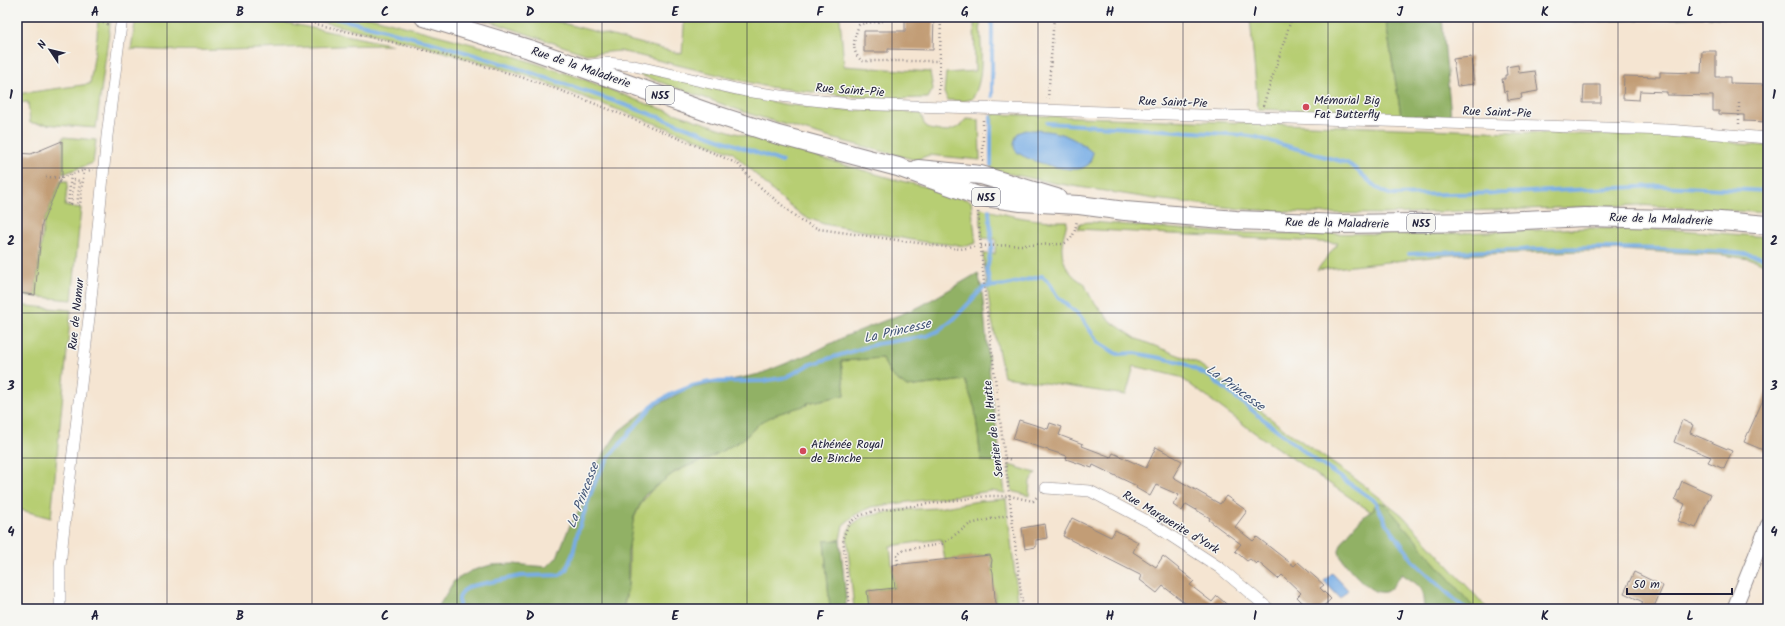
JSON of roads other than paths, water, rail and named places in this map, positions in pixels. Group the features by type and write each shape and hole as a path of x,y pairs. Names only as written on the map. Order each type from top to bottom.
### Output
{"main road":[{"name":"Rue de la Maladrerie","path":"424,17 582,66 707,112 764,130 898,167 954,189 978,196 1021,202 1079,205 1146,213 1236,220 1341,224 1482,222 1592,217 1708,220 1766,225"}],"street":[{"name":"Rue de Namur","path":"60,609 60,567 63,536 90,309 107,136 123,21"},
{"name":"Rue Saint-Pie","path":"582,66 606,63 630,65 745,91 803,100 850,104 1668,130 1738,137 1768,138"},
{"name":"Rue Marguerite d'York","path":"1046,488 1090,491 1151,523 1220,568 1268,609"},
{"path":"1734,609 1768,525"}],"water":[{"path":"1026,130 1054,132 1070,137 1093,153 1089,164 1079,169 1064,168 1037,162 1021,155 1016,151 1014,142 1018,133"},
{"path":"1332,573 1348,590 1340,598 1324,581"}],"waterway":[{"path":"329,17 387,30 501,63 614,101 782,162"},
{"path":"992,17 992,96"},
{"path":"991,117 991,165"},
{"path":"1047,123 1256,137 1347,163 1359,171 1373,185 1392,195 1507,193 1659,186 1768,191"},
{"path":"989,210 992,246 987,269 990,286"},
{"path":"1409,254 1612,248 1724,252 1747,254 1768,259"},
{"name":"La Princesse","path":"459,609 459,598 463,591 471,586 521,576 560,575 566,570 573,553 578,531 598,475 609,457 654,404 672,394 692,386 710,382 764,381 787,377 808,365 876,344 927,336 940,330 953,320 984,287 1006,285 1042,276 1049,282 1057,296 1081,317 1098,342 1117,354 1135,353 1181,362 1210,377 1315,460 1375,501 1386,523 1415,563 1465,609"}],"place":[{"name":"Mémorial Big Fat Butterfly","path":"1306,107"},
{"name":"Athénée Royal de Binche","path":"803,451"}]}
